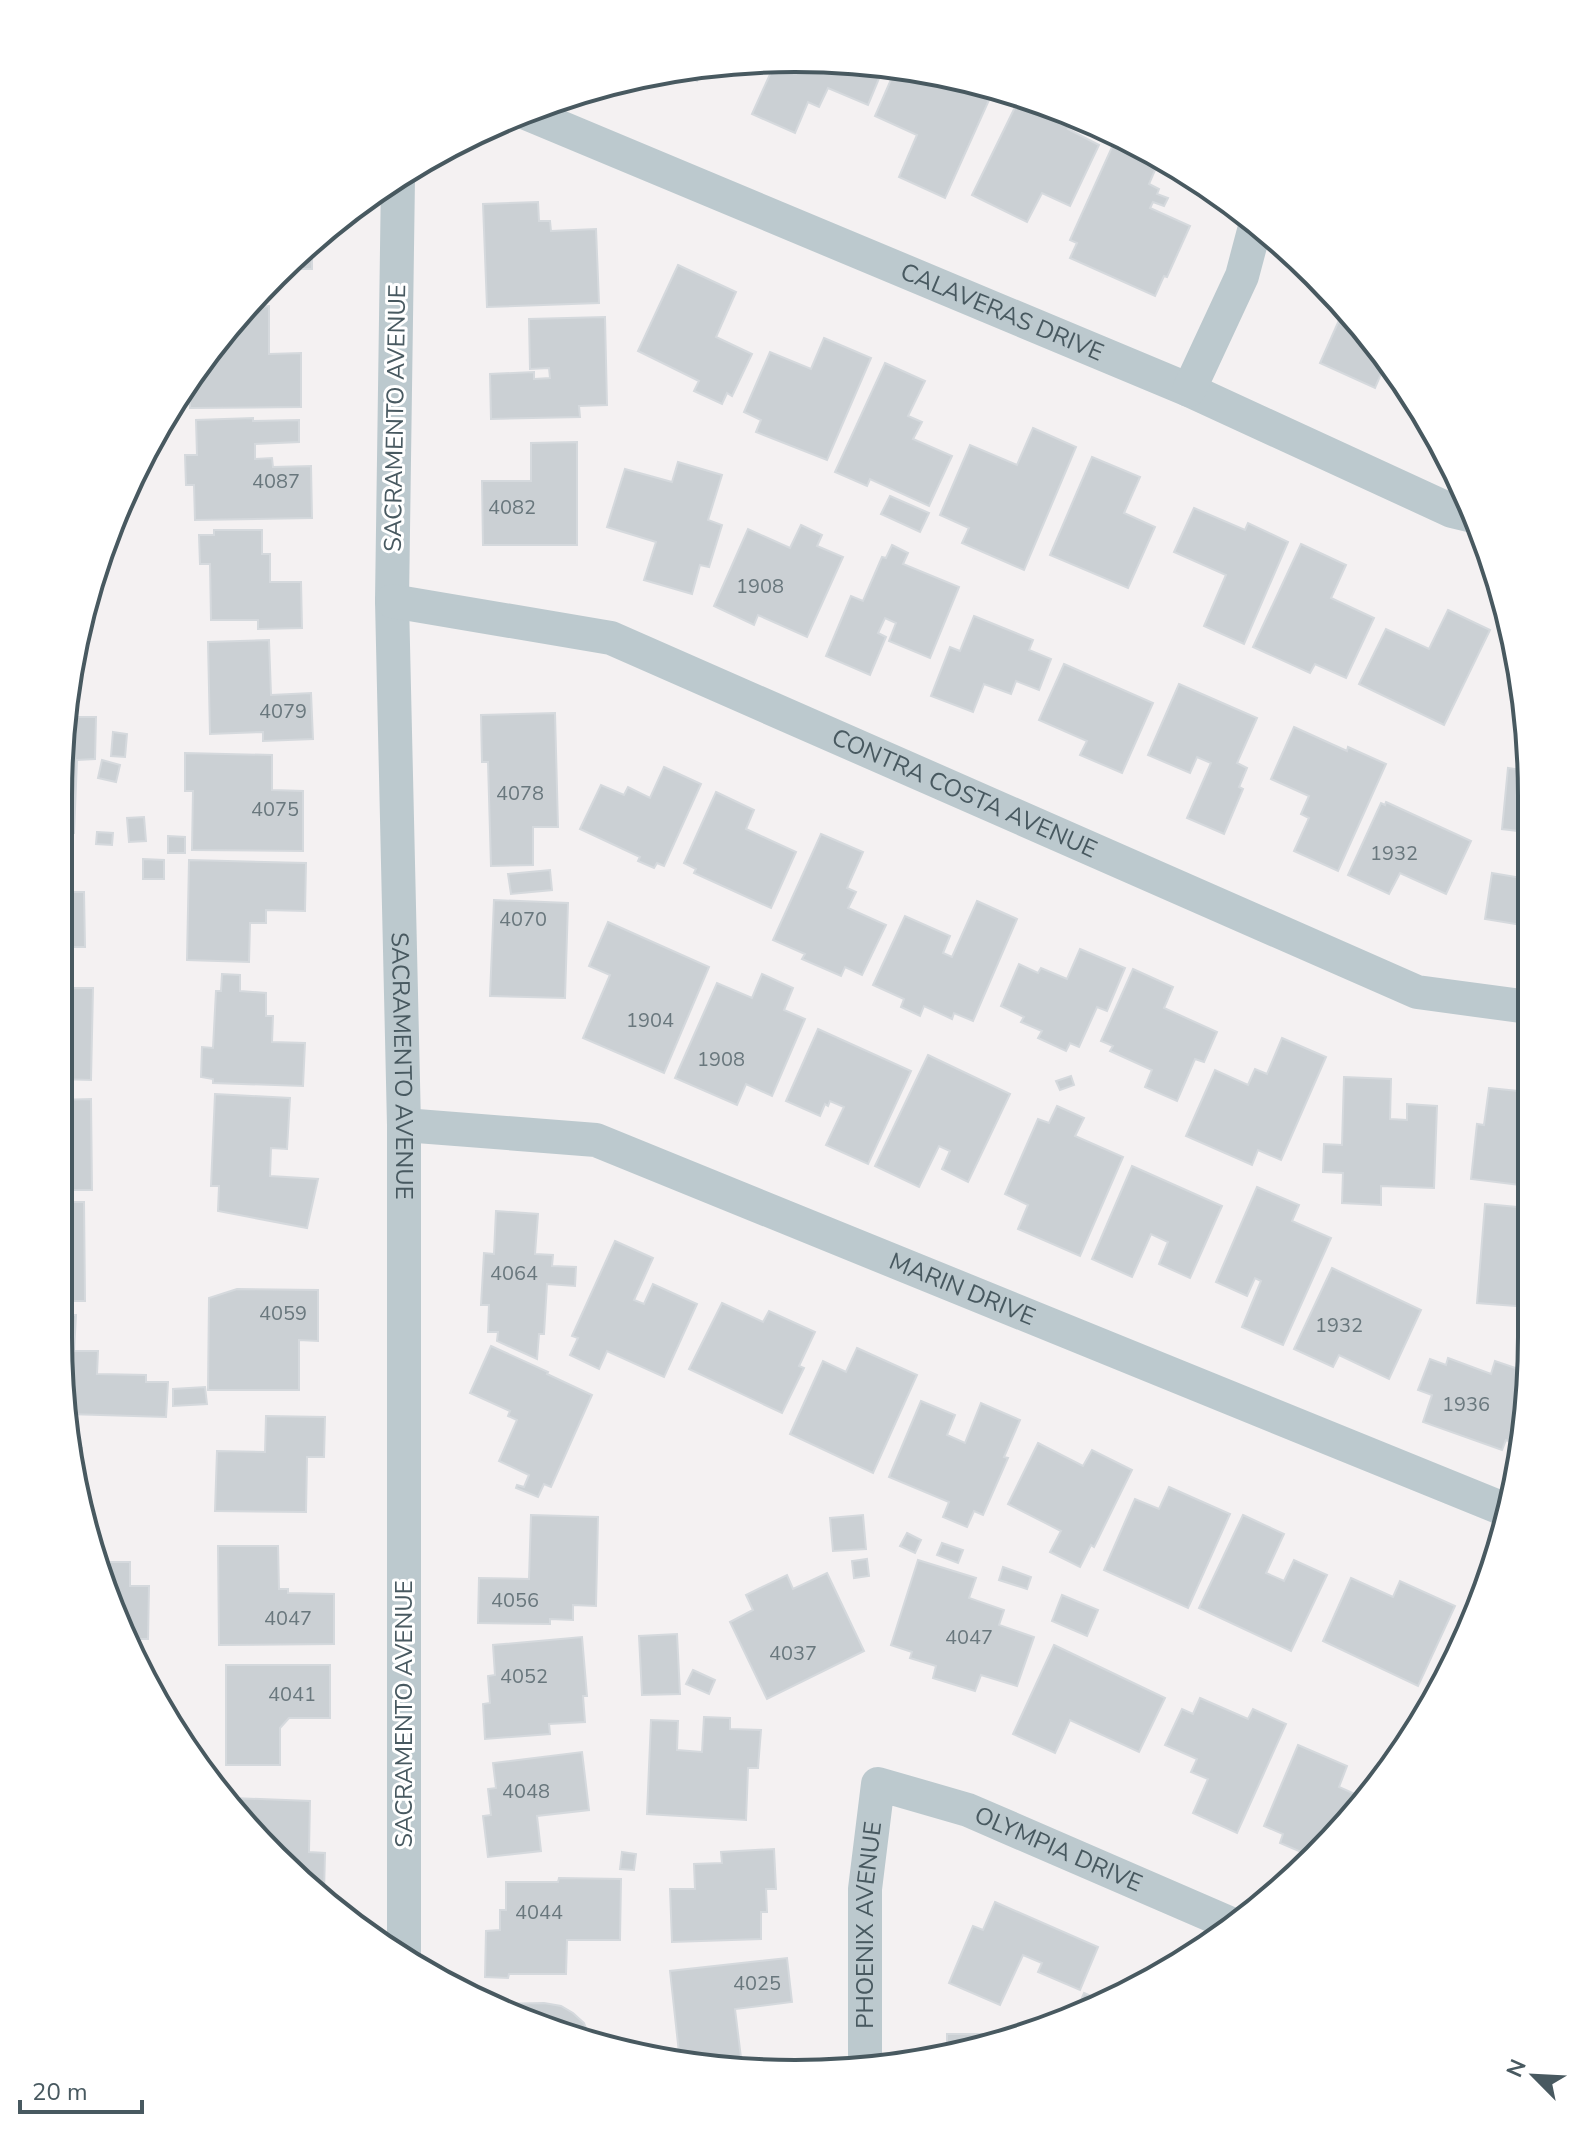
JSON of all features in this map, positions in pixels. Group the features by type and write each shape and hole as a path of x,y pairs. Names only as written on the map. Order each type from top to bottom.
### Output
{"street":[{"name":"CALAVERAS DRIVE","path":"540,119 1189,390 1461,513"},
{"name":"SACRAMENTO AVENUE","path":"398,191 392,601 404,1125 404,1945"},
{"path":"1189,390 1242,276 1253,235"},
{"name":"CONTRA COSTA AVENUE","path":"392,601 611,638 1417,992 1518,1006"},
{"name":"MARIN DRIVE","path":"404,1125 596,1140 1497,1506"},
{"name":"OLYMPIA DRIVE","path":"878,1784 968,1810 1222,1920"},
{"name":"PHOENIX AVENUE","path":"865,2056 865,1889 878,1784"}],"building":[{"path":"771,73 880,77 868,105 828,88 819,107 808,102 795,133 752,114"},
{"path":"892,78 989,100 945,198 899,177 917,135 875,116"},
{"path":"1015,107 1070,126 1068,129 1099,145 1070,206 1042,193 1027,222 972,195"},
{"path":"1113,146 1156,169 1149,184 1159,189 1157,194 1168,198 1164,206 1153,202 1150,208 1190,226 1155,296 1070,258 1077,243 1070,240"},
{"path":"538,202 539,221 550,221 551,231 596,229 599,303 487,307 483,204"},
{"path":"312,257 312,269 299,269"},
{"path":"678,265 736,292 716,337 752,354 732,396 727,393 722,404 694,391 699,381 638,351"},
{"path":"269,306 269,354 301,353 301,407 190,408 190,399 221,355 262,307"},
{"path":"605,317 607,405 579,406 580,417 491,419 490,374 534,372 534,379 550,378 549,368 530,369 529,319"},
{"path":"1340,319 1382,373 1375,388 1320,363"},
{"path":"824,338 871,358 827,460 756,432 761,420 744,412 770,352 811,369"},
{"path":"885,363 925,381 908,416 922,422 913,439 952,456 929,506 870,479 867,486 835,472"},
{"path":"253,418 253,421 299,420 299,442 255,444 255,459 272,458 273,467 311,466 312,518 195,520 194,485 186,485 185,455 197,455 196,420"},
{"path":"1033,428 1076,447 1024,570 962,543 969,528 940,515 970,445 1017,465"},
{"path":"577,442 577,545 483,545 482,481 531,481 531,443"},
{"path":"1092,457 1140,477 1124,513 1155,527 1128,588 1050,555"},
{"path":"678,462 722,475 708,520 722,525 709,567 700,565 692,594 644,580 656,542 607,527 625,469 672,482"},
{"path":"890,496 929,513 920,532 881,514"},
{"path":"1194,508 1245,530 1248,523 1288,542 1244,644 1204,626 1226,575 1174,552"},
{"path":"801,525 822,535 817,546 843,557 807,637 758,615 754,625 714,606 748,529 790,548"},
{"path":"214,530 262,530 262,554 270,554 270,582 301,582 302,628 258,629 258,620 211,620 210,564 200,564 199,535 214,535"},
{"path":"1301,544 1346,565 1331,598 1374,618 1346,678 1315,664 1310,673 1253,647"},
{"path":"892,545 908,553 903,564 959,587 930,658 889,641 896,623 885,618 878,633 886,637 870,675 826,656 851,596 863,601 882,557 886,558"},
{"path":"1448,610 1490,630 1444,725 1359,684 1386,629 1429,649"},
{"path":"974,616 1033,640 1029,650 1051,659 1039,690 1016,681 1011,694 984,684 973,712 931,696 950,647 960,651"},
{"path":"269,640 271,695 311,693 313,739 263,741 263,732 210,734 208,642"},
{"path":"1064,664 1153,703 1122,773 1080,755 1087,741 1039,720"},
{"path":"1179,684 1257,718 1237,763 1247,768 1239,787 1243,789 1224,834 1187,818 1211,763 1197,757 1190,773 1148,755"},
{"path":"555,713 558,827 533,827 533,865 491,866 488,762 482,762 481,715"},
{"path":"77,717 96,717 95,759 77,760 74,833 72,795"},
{"path":"1294,727 1347,751 1348,747 1386,764 1338,871 1294,851 1309,818 1301,814 1309,796 1271,779"},
{"path":"113,732 127,734 125,757 111,756"},
{"path":"185,753 272,755 272,790 303,791 303,851 192,850 193,791 185,791"},
{"path":"102,760 120,765 116,782 98,778"},
{"path":"664,767 701,784 664,866 657,863 654,868 638,861 640,857 580,829 601,785 624,795 628,787 650,798"},
{"path":"1508,768 1517,769 1518,831 1502,829"},
{"path":"716,792 754,810 746,829 796,852 771,908 694,873 696,869 684,863"},
{"path":"1386,802 1471,841 1446,894 1400,873 1389,894 1348,875 1381,803 1385,805"},
{"path":"144,817 146,841 129,842 127,818"},
{"path":"97,832 113,833 112,845 96,844"},
{"path":"821,834 863,852 847,888 856,892 848,908 886,925 862,975 845,967 841,976 802,959 805,954 773,940"},
{"path":"168,836 185,837 185,853 168,853"},
{"path":"143,859 164,860 164,879 143,879"},
{"path":"189,860 306,863 305,911 266,910 266,923 250,923 249,962 187,960"},
{"path":"550,870 552,890 511,894 508,874"},
{"path":"1492,873 1518,877 1518,924 1485,919"},
{"path":"72,892 84,892 85,947 72,947"},
{"path":"494,900 568,903 565,998 490,996"},
{"path":"977,901 1017,919 973,1021 954,1013 952,1019 924,1006 920,1016 901,1007 904,999 873,985 905,916 950,936 943,953 952,957"},
{"path":"608,922 709,967 664,1073 583,1038 610,975 589,966"},
{"path":"1080,949 1125,968 1107,1011 1097,1007 1079,1047 1070,1043 1066,1051 1038,1038 1042,1031 1021,1022 1024,1017 1001,1006 1019,964 1038,973 1041,968 1067,979"},
{"path":"1133,969 1173,987 1164,1008 1217,1032 1204,1062 1195,1059 1177,1101 1145,1087 1152,1070 1110,1051 1113,1046 1101,1041"},
{"path":"222,974 240,975 240,991 266,993 266,1016 273,1016 272,1042 305,1043 303,1086 213,1083 213,1079 201,1077 202,1047 213,1048 216,991 221,991"},
{"path":"762,974 793,988 784,1010 805,1019 772,1096 746,1084 737,1105 675,1078 717,983 752,998"},
{"path":"72,988 93,988 91,1080 72,1079"},
{"path":"818,1029 911,1071 868,1164 826,1145 844,1107 830,1101 828,1106 825,1104 820,1116 786,1101"},
{"path":"1282,1038 1326,1057 1281,1160 1258,1150 1252,1165 1186,1136 1215,1070 1248,1085 1255,1069 1267,1074"},
{"path":"928,1055 1010,1094 968,1182 942,1169 950,1151 939,1146 919,1187 875,1166"},
{"path":"1071,1076 1074,1085 1060,1090 1056,1081"},
{"path":"1344,1077 1391,1079 1390,1119 1407,1120 1407,1104 1437,1106 1434,1188 1381,1186 1381,1205 1342,1203 1343,1173 1323,1172 1324,1144 1342,1145"},
{"path":"1489,1088 1518,1091 1518,1185 1471,1179 1477,1124 1484,1125"},
{"path":"215,1094 290,1098 287,1149 271,1148 270,1176 318,1179 307,1228 218,1211 219,1186 211,1186"},
{"path":"91,1099 92,1190 72,1190 72,1100"},
{"path":"1057,1106 1084,1118 1075,1136 1123,1157 1080,1256 1018,1229 1028,1205 1005,1194 1038,1119 1049,1123"},
{"path":"1132,1166 1222,1206 1190,1278 1159,1264 1168,1242 1151,1234 1132,1277 1092,1259"},
{"path":"1257,1187 1299,1205 1292,1221 1331,1238 1283,1345 1242,1327 1261,1281 1255,1278 1247,1296 1216,1282"},
{"path":"72,1202 84,1202 85,1301 72,1301"},
{"path":"1485,1204 1518,1207 1518,1306 1477,1303"},
{"path":"496,1211 538,1214 535,1254 553,1255 552,1266 576,1267 575,1286 547,1284 544,1334 539,1334 537,1359 497,1341 498,1332 488,1332 489,1305 481,1305 484,1253 494,1254"},
{"path":"615,1241 653,1258 634,1300 644,1304 653,1284 697,1304 664,1377 607,1351 599,1369 570,1355 578,1338 572,1336"},
{"path":"1332,1268 1421,1310 1389,1379 1339,1355 1333,1367 1294,1349"},
{"path":"237,1289 318,1290 318,1341 299,1340 299,1390 208,1390 209,1298"},
{"path":"722,1303 763,1322 769,1311 815,1332 799,1366 804,1368 782,1413 689,1369"},
{"path":"72,1315 76,1315 74,1351 98,1351 97,1374 146,1375 146,1382 168,1382 166,1417 77,1414"},
{"path":"491,1346 592,1395 551,1487 544,1484 538,1497 516,1488 517,1485 524,1487 529,1475 499,1461 517,1420 508,1416 510,1411 470,1393"},
{"path":"857,1348 917,1375 873,1473 790,1434 823,1361 846,1372"},
{"path":"1448,1358 1491,1374 1495,1361 1517,1368 1510,1442 1506,1440 1502,1450 1423,1422 1432,1395 1418,1390 1430,1359 1446,1365"},
{"path":"205,1387 207,1404 173,1406 173,1389"},
{"path":"921,1401 955,1415 947,1435 965,1443 981,1403 1020,1420 1004,1457 1008,1458 983,1515 974,1511 967,1527 943,1517 949,1502 889,1477"},
{"path":"266,1416 325,1417 324,1457 307,1457 306,1512 215,1511 217,1451 265,1452"},
{"path":"1038,1443 1083,1466 1092,1450 1132,1470 1094,1547 1091,1545 1080,1567 1050,1552 1061,1531 1008,1504"},
{"path":"1169,1487 1230,1514 1188,1608 1104,1570 1135,1499 1159,1509"},
{"path":"531,1515 598,1517 596,1606 573,1605 573,1620 550,1619 550,1624 478,1623 479,1578 529,1579"},
{"path":"863,1515 866,1549 833,1551 830,1518"},
{"path":"1243,1515 1284,1534 1266,1573 1284,1581 1294,1560 1327,1575 1291,1651 1199,1608"},
{"path":"907,1533 921,1540 915,1553 900,1546"},
{"path":"942,1543 963,1550 958,1563 937,1555"},
{"path":"218,1546 278,1546 279,1589 288,1589 288,1593 334,1594 334,1644 219,1645"},
{"path":"867,1559 869,1576 854,1578 852,1561"},
{"path":"918,1560 976,1578 969,1598 1004,1610 999,1625 1034,1637 1017,1686 981,1675 975,1691 933,1678 936,1666 910,1658 912,1652 891,1645"},
{"path":"108,1562 130,1562 130,1586 149,1586 148,1639 139,1639"},
{"path":"1003,1567 1031,1577 1027,1589 999,1580"},
{"path":"827,1573 864,1651 767,1699 730,1622 753,1610 746,1595 787,1575 793,1589"},
{"path":"1351,1578 1393,1597 1400,1581 1455,1606 1418,1686 1323,1641"},
{"path":"1062,1595 1098,1610 1087,1636 1052,1621"},
{"path":"677,1634 680,1694 642,1695 639,1636"},
{"path":"582,1637 587,1696 583,1696 585,1722 549,1724 550,1734 485,1739 483,1704 490,1703 488,1676 495,1675 493,1645"},
{"path":"1054,1645 1165,1698 1139,1752 1070,1720 1055,1753 1013,1734"},
{"path":"226,1665 330,1665 330,1718 289,1718 280,1728 280,1765 226,1765"},
{"path":"693,1670 715,1680 709,1694 686,1684"},
{"path":"1200,1698 1248,1719 1253,1709 1286,1724 1237,1833 1193,1813 1208,1779 1191,1772 1197,1759 1165,1745 1182,1709 1193,1714"},
{"path":"704,1717 730,1718 730,1729 761,1730 758,1768 748,1768 746,1820 647,1814 651,1720 678,1721 677,1750 702,1752"},
{"path":"1298,1745 1347,1766 1339,1787 1355,1794 1302,1852 1280,1843 1283,1834 1264,1826"},
{"path":"582,1752 589,1810 537,1816 541,1851 488,1857 483,1816 491,1815 488,1789 496,1788 493,1763"},
{"path":"238,1798 310,1801 309,1852 325,1853 324,1886"},
{"path":"774,1849 776,1889 766,1889 767,1912 761,1912 761,1939 672,1942 670,1889 695,1889 694,1864 722,1863 721,1852"},
{"path":"622,1852 636,1854 634,1870 620,1869"},
{"path":"559,1878 621,1879 620,1940 567,1940 566,1974 485,1977 486,1931 500,1930 500,1910 506,1910 506,1882 558,1882"},
{"path":"995,1902 1098,1947 1080,1990 1038,1972 1042,1963 1023,1955 1000,2005 949,1983 973,1926 983,1930"},
{"path":"787,1958 792,2002 735,2009 741,2057 679,2050 670,1971"},
{"path":"515,2004 561,2006 573,2013 586,2029 563,2022"},
{"path":"947,2034 985,2034 982,2035 947,2043"}]}
